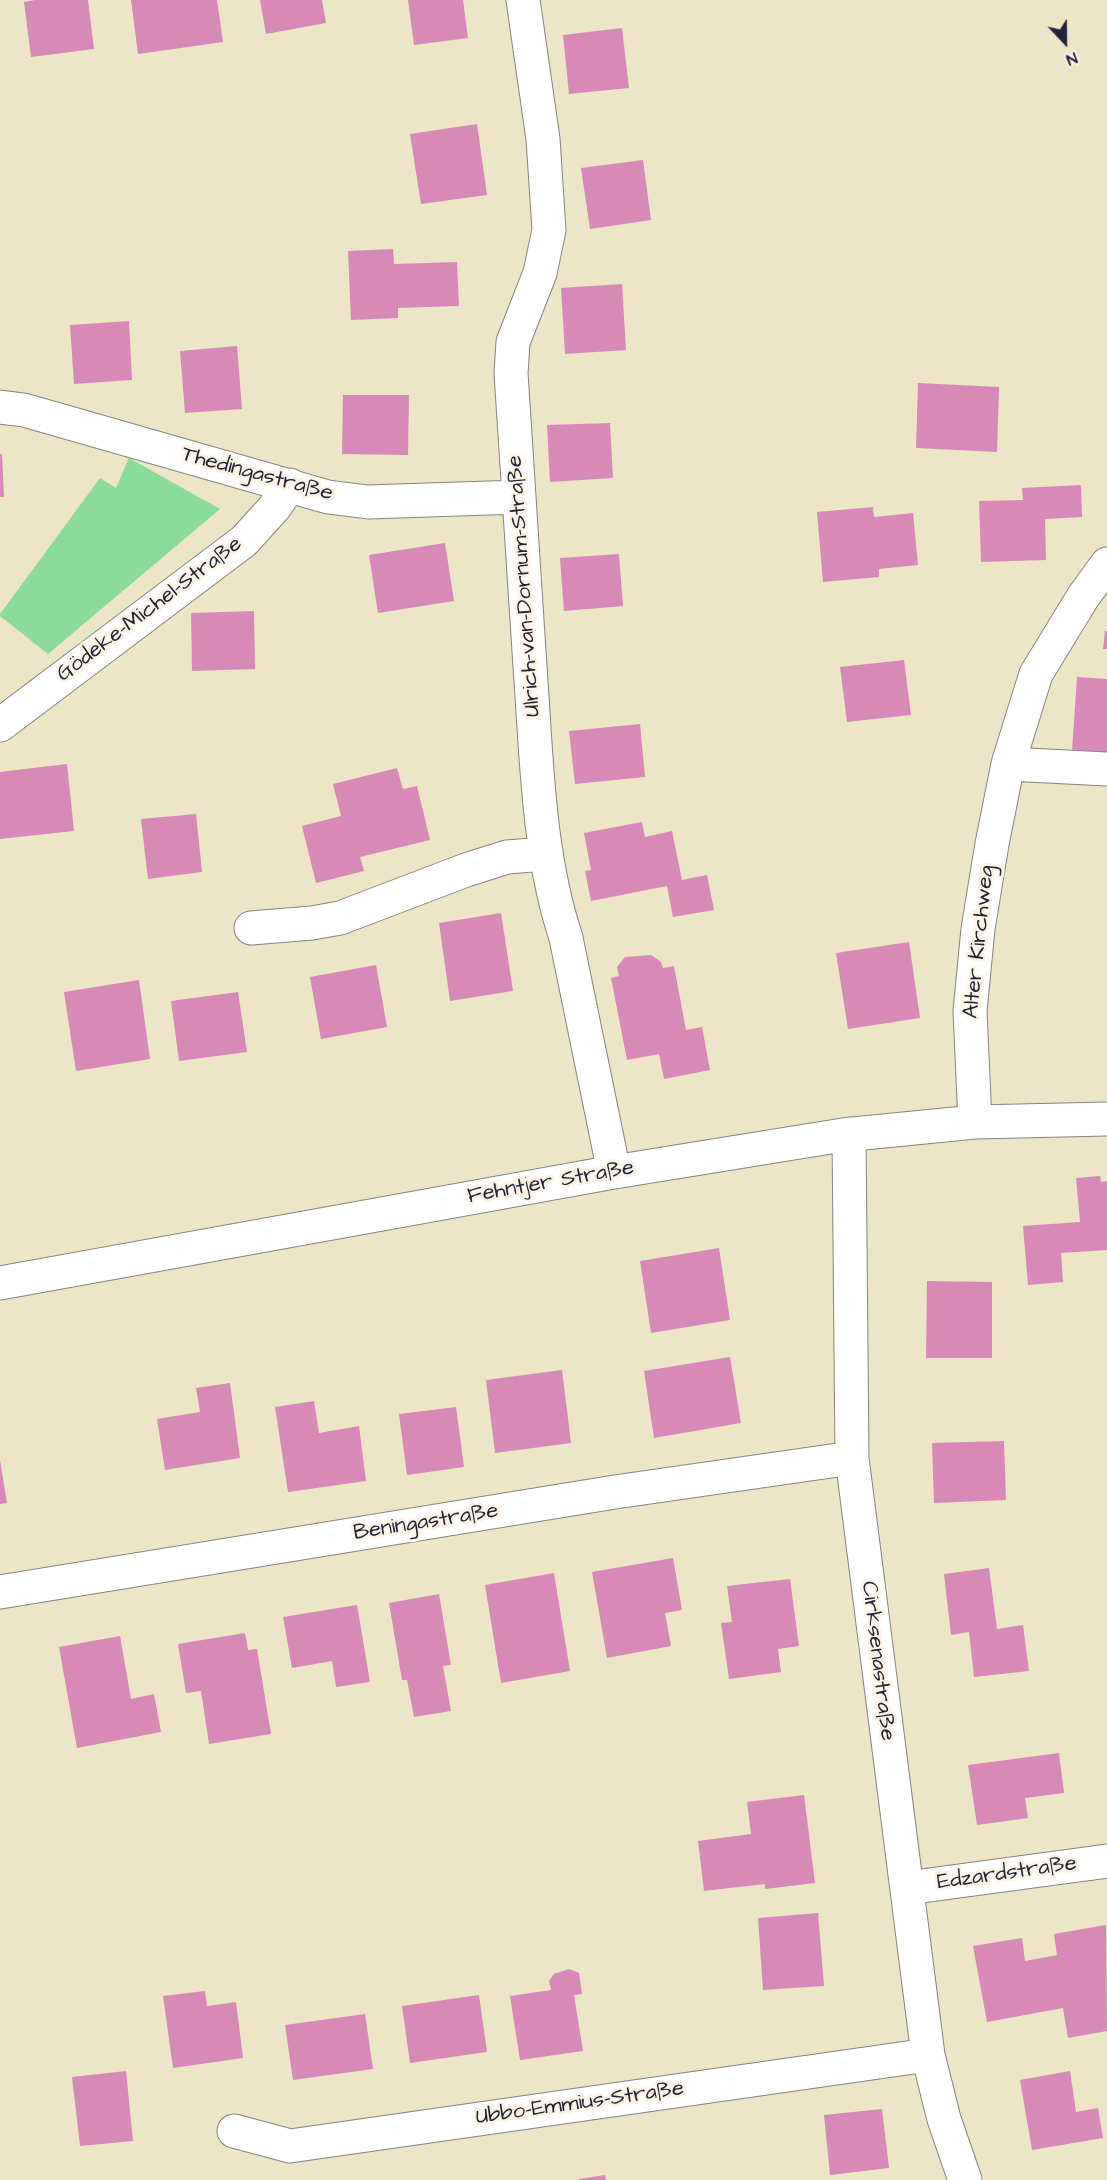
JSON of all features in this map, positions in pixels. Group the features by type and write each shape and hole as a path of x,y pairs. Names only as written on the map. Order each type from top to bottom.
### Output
{"street":[{"name":"Ulrich-van-Dornum-Straße","path":"523,0 543,140 549,230 540,273 513,342 511,373 536,761 545,854 556,907 566,938 614,1172"},
{"name":"Thedingastraße","path":"0,407 24,411 328,497 368,502 519,497"},
{"name":"Gödeke-Michel-Straße","path":"0,725 244,541 274,508 290,485"},
{"name":"Alter Kirchweg","path":"975,1122 970,1011 978,928 1008,764 1036,674 1083,597 1107,564"},
{"path":"1008,764 1107,769"},
{"path":"251,928 312,923 340,918 465,870 507,857 545,854"},
{"name":"Fehntjer Straße","path":"0,1283 614,1172 849,1134 975,1122 1107,1119"},
{"name":"Cirksenastraße","path":"849,1134 852,1458 928,2055 944,2119 965,2180"},
{"name":"Beningastraße","path":"0,1592 615,1492 852,1458"},
{"name":"Edzardstraße","path":"907,1888 1107,1861"},
{"name":"Ubbo-Emmius-Straße","path":"234,2131 290,2146 928,2055"}],"green space":[{"path":"129,458 220,509 48,654 0,614 100,478 116,488"}],"building":[{"path":"88,0 94,49 31,57 24,2"},
{"path":"131,0 217,0 223,42 138,54"},
{"path":"260,0 322,0 326,23 266,34"},
{"path":"408,0 463,0 468,38 414,45"},
{"path":"622,28 629,88 569,94 563,35"},
{"path":"477,124 487,195 421,204 410,134"},
{"path":"643,160 651,220 590,229 581,168"},
{"path":"393,249 394,264 457,262 459,306 398,308 398,318 351,320 348,251"},
{"path":"622,284 626,350 565,354 561,288"},
{"path":"129,321 132,380 74,384 70,325"},
{"path":"237,346 242,409 185,413 180,351"},
{"path":"918,383 999,387 997,452 916,448"},
{"path":"343,395 409,395 408,455 342,454"},
{"path":"610,423 613,478 550,482 547,425"},
{"path":"0,454 2,454 4,497 0,497"},
{"path":"1081,485 1082,517 1045,519 1046,560 981,562 979,501 1023,500 1022,488"},
{"path":"873,507 874,517 913,513 918,565 879,569 879,577 823,582 817,512"},
{"path":"445,543 454,601 378,613 369,555"},
{"path":"619,554 623,606 564,611 560,558"},
{"path":"254,611 255,669 192,671 191,613"},
{"path":"1105,631 1107,631 1107,649 1103,649"},
{"path":"904,660 911,715 847,722 840,667"},
{"path":"1077,677 1107,679 1107,754 1072,751"},
{"path":"640,724 645,777 575,784 569,731"},
{"path":"67,764 74,831 0,839 0,772"},
{"path":"397,768 403,789 417,786 430,840 360,857 364,871 316,883 302,826 341,816 333,784"},
{"path":"196,814 202,872 148,879 141,819"},
{"path":"642,822 645,837 672,831 682,880 707,875 714,910 673,917 667,886 591,901 585,871 591,870 584,833"},
{"path":"501,913 513,991 450,1001 439,923"},
{"path":"909,942 920,1018 848,1029 836,953"},
{"path":"651,955 661,962 663,968 674,966 686,1030 702,1027 710,1070 664,1079 659,1054 627,1060 611,978 619,976 617,967 625,957"},
{"path":"376,965 387,1027 321,1039 310,977"},
{"path":"139,980 150,1059 76,1071 64,992"},
{"path":"238,992 247,1052 179,1061 171,1001"},
{"path":"1100,1176 1101,1182 1107,1181 1107,1250 1061,1253 1063,1282 1028,1285 1023,1226 1080,1222 1076,1178"},
{"path":"719,1248 730,1320 651,1333 640,1261"},
{"path":"927,1281 992,1282 992,1358 926,1358"},
{"path":"730,1357 741,1423 654,1438 644,1371"},
{"path":"562,1370 571,1443 495,1453 486,1380"},
{"path":"230,1383 240,1458 165,1470 157,1419 200,1412 196,1388"},
{"path":"314,1401 319,1433 359,1426 366,1481 288,1492 275,1407"},
{"path":"456,1407 464,1467 407,1475 399,1414"},
{"path":"1004,1441 1006,1500 934,1503 932,1443"},
{"path":"0,1460 7,1503 0,1504"},
{"path":"673,1558 682,1610 665,1613 671,1646 607,1658 592,1572"},
{"path":"989,1568 997,1629 1023,1625 1029,1671 974,1677 969,1632 951,1635 944,1574"},
{"path":"554,1573 570,1671 501,1683 485,1585"},
{"path":"790,1579 799,1646 778,1649 781,1672 729,1679 721,1623 732,1622 727,1586"},
{"path":"439,1594 451,1665 443,1666 451,1711 414,1717 407,1680 402,1680 389,1603"},
{"path":"357,1605 370,1682 336,1687 332,1661 292,1668 283,1617"},
{"path":"245,1633 248,1650 257,1649 271,1734 209,1744 201,1691 186,1693 178,1644"},
{"path":"120,1636 131,1699 154,1694 161,1732 77,1748 59,1647"},
{"path":"1059,1753 1064,1793 1025,1798 1028,1818 977,1825 968,1765"},
{"path":"804,1795 815,1883 765,1889 765,1884 704,1891 698,1841 751,1834 747,1802"},
{"path":"818,1913 824,1986 763,1990 758,1918"},
{"path":"1106,1925 1107,2031 1068,2038 1063,2008 987,2022 973,1946 1022,1938 1025,1961 1057,1955 1054,1934"},
{"path":"569,1969 579,1973 582,1994 574,1995 583,2051 520,2060 510,1996 551,1990 549,1981 554,1974"},
{"path":"205,1991 207,2006 236,2002 243,2058 173,2068 163,1996"},
{"path":"479,1995 487,2052 410,2063 402,2006"},
{"path":"365,2014 373,2069 293,2080 285,2025"},
{"path":"126,2071 133,2141 80,2146 72,2077"},
{"path":"1070,2071 1076,2112 1098,2108 1103,2138 1032,2150 1020,2080"},
{"path":"882,2109 889,2168 830,2175 824,2115"},
{"path":"605,2175 606,2180 579,2180 579,2179"}]}
